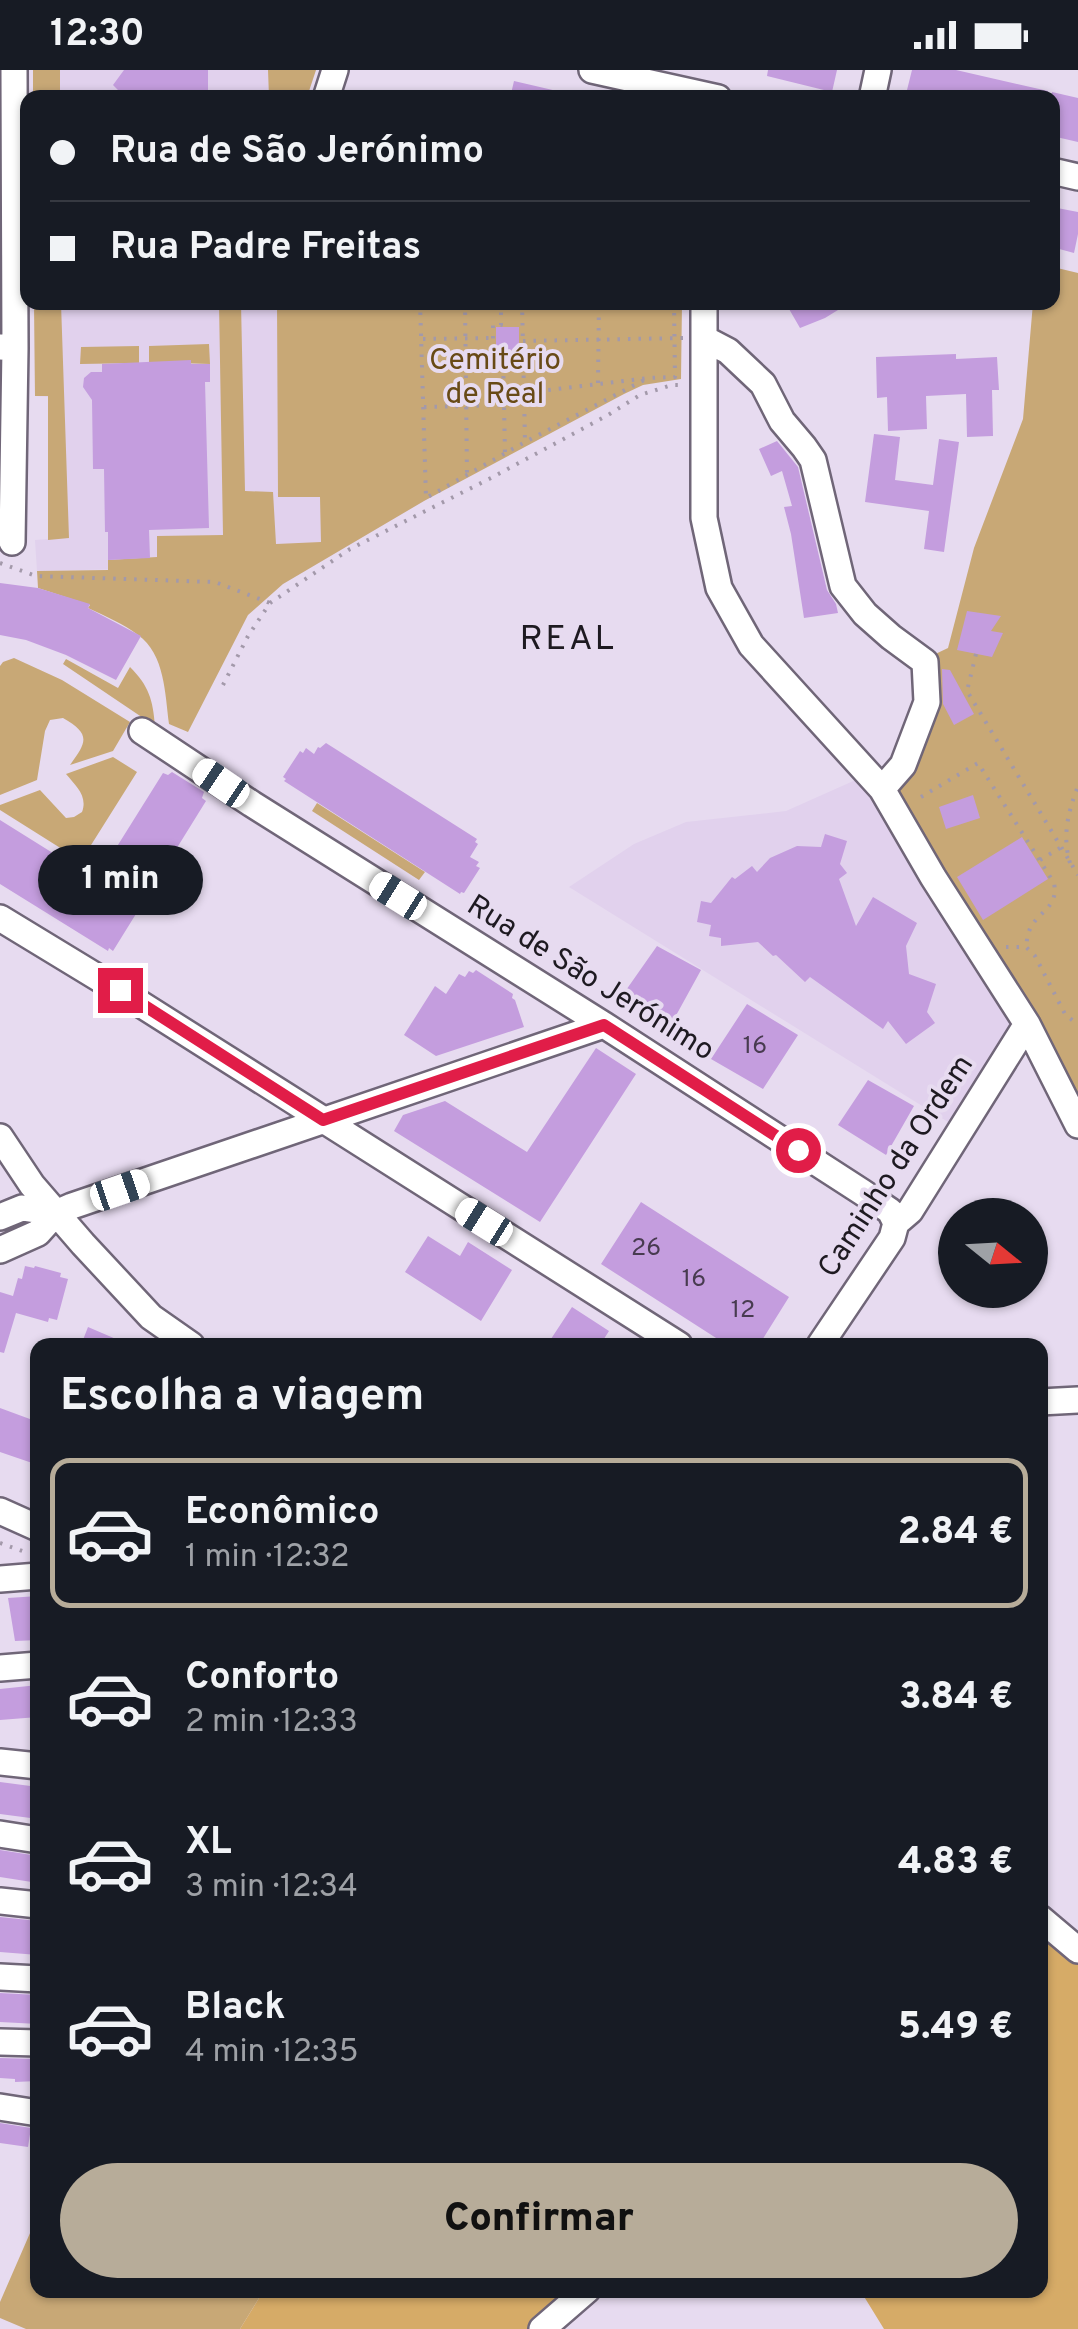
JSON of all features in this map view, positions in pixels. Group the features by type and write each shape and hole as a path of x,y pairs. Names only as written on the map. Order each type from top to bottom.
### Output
{"street":[{"path":"6,553 14,70"},
{"path":"592,70 682,90"},
{"path":"704,310 704,518 719,588 751,645 882,789 932,877 1027,1024 1078,1124"},
{"path":"704,339 728,351 763,384 782,421 813,460 843,586 865,614 925,662 927,702 903,765 882,789"},
{"name":"Rua de São Jerónimo","path":"142,731 890,1211 896,1224"},
{"path":"0,918 668,1338"},
{"name":"Caminho da Ordem","path":"825,1338 1027,1024"},
{"path":"0,1250 38,1232 56,1213 604,1025"},
{"path":"0,1136 56,1213 151,1317 181,1338"},
{"path":"0,1217 22,1208 56,1213"},
{"path":"1048,1402 1078,1400"},
{"path":"0,1511 30,1524"},
{"path":"0,1578 30,1576"},
{"path":"0,1668 30,1666"},
{"path":"0,1762 30,1765"},
{"path":"0,1834 30,1839"},
{"path":"0,1902 30,1904"},
{"path":"1048,1925 1078,1950"},
{"path":"0,1977 30,1979"},
{"path":"0,2042 30,2044"},
{"path":"0,2107 30,2112"},
{"path":"542,2329 577,2298"}],"path":[{"path":"420,310 426,498 648,378"},
{"path":"465,310 467,475"},
{"path":"501,310 502,325 493,325 493,355 524,354"},
{"path":"522,310 525,442"},
{"path":"598,310 598,384"},
{"path":"524,393 675,377 674,310"},
{"path":"422,340 493,338"},
{"path":"524,340 704,339"},
{"path":"503,355 505,454"},
{"path":"224,685 248,636 270,604 350,549 508,469 640,395 672,385"},
{"path":"424,407 504,405"},
{"path":"6,553 36,576 214,582 270,604"},
{"path":"976,654 966,691 1078,877"},
{"path":"920,797 978,763 1054,883 1056,892 1051,904 1031,925 1026,947"},
{"path":"1072,869 1065,845 1078,786"},
{"path":"1040,860 1060,848"},
{"path":"999,948 1026,947 1035,956 1064,1014 1078,1025"},
{"path":"0,1543 30,1553"}],"shaded area":[{"path":"33,70 316,70 310,90 33,90"},
{"path":"34,310 418,310 424,501 283,584 176,568 37,571 35,540 48,539 48,397 35,396"},
{"path":"869,774 1027,1024 961,1130 569,887 634,844 686,822 786,811"},
{"path":"1048,1925 1078,1950 1078,2329 884,2329 865,2298 1048,2298"},
{"path":"259,2298 598,2298 563,2329 240,2329"}],"green space":[{"path":"33,70 60,70 60,90 33,90"},
{"path":"268,70 316,70 309,90 269,90"},
{"path":"1060,269 1078,273 1078,1125 882,789 903,765 929,657 948,648 974,548 1023,419 1032,310 1060,310"},
{"path":"34,310 61,310 69,538 48,540 48,396 35,396"},
{"name":"Cemitério de Real","path":"219,310 241,310 245,491 273,492 276,544 321,542 320,497 278,497 277,310 682,310 681,379 643,385 624,394 424,501 283,584 248,615 188,732 169,724 162,675 147,643 127,627 88,608 90,605 38,588 37,571 108,570 108,560 157,557 157,536 223,535"},
{"path":"209,344 210,364 149,362 149,346"},
{"path":"139,346 139,363 80,364 81,347"},
{"path":"14,658 62,680 130,722 113,751 70,765 83,744 82,734 63,718 50,720 37,780 0,795 0,666"},
{"path":"66,659 118,688 130,667 149,694 155,726 63,664"},
{"path":"113,757 137,772 81,861 0,810 0,805 40,790 66,818 74,817 82,812 83,801 66,774"},
{"path":"317,803 425,872 419,880 312,811"},
{"path":"30,2233 30,2298 259,2298 240,2329 26,2329 0,2318 0,2302"}],"building":[{"path":"124,70 208,70 208,90 118,90 113,85"},
{"path":"768,70 837,70 832,90 767,76"},
{"path":"912,70 956,70 1044,90 907,90"},
{"path":"514,81 553,90 512,90"},
{"path":"1060,94 1078,98 1078,142 1060,138"},
{"path":"1060,209 1078,212 1074,253 1060,249"},
{"path":"790,310 838,310 825,318 800,328"},
{"path":"496,327 519,327 519,351 496,350"},
{"path":"956,354 956,359 997,357 999,390 992,390 993,436 967,437 966,394 926,396 927,429 888,431 887,397 877,398 876,357"},
{"path":"191,360 191,364 210,364 210,382 205,382 209,528 149,530 150,558 108,560 104,469 93,469 92,400 83,387 84,378 91,372 102,372 102,364"},
{"path":"874,434 900,437 895,480 933,485 939,439 959,442 944,552 924,549 929,511 865,502"},
{"path":"777,441 798,467 827,590 838,613 804,618 784,507 792,506 782,471 771,476 759,449"},
{"path":"0,583 38,588 90,604 88,608 141,636 116,680 66,655 0,635"},
{"path":"967,611 1001,616 991,631 1003,633 992,657 957,650"},
{"path":"942,669 950,670 974,714 954,725 943,704"},
{"path":"326,743 477,839 470,857 479,862 476,866 480,868 464,893 284,781 300,751 303,753 306,748 314,754"},
{"path":"172,772 204,792 202,798 206,801 113,951 0,884 0,820 96,880 163,773"},
{"path":"973,795 980,818 946,829 939,807"},
{"path":"825,834 847,841 840,864 847,873 839,879 856,926 873,897 917,923 906,946 909,974 936,984 927,1012 935,1023 906,1044 888,1021 883,1029 810,977 805,982 758,942 721,946 721,938 709,936 711,925 697,922 701,901 711,903 732,877 735,879 752,866 757,872 770,858 797,846 821,847"},
{"path":"1022,837 1048,879 983,920 957,877"},
{"path":"657,946 701,970 673,1021 624,993"},
{"path":"476,970 513,994 524,1027 436,1056 404,1035 435,986 446,994 459,974 465,977"},
{"path":"747,1004 798,1035 763,1089 711,1059"},
{"path":"596,1048 636,1074 540,1222 394,1131 403,1115 445,1101 527,1152"},
{"path":"868,1080 914,1106 886,1155 838,1125"},
{"path":"641,1202 789,1297 763,1338 716,1338 601,1264"},
{"path":"428,1236 460,1256 468,1242 512,1270 481,1321 405,1272"},
{"path":"25,1266 61,1273 60,1277 68,1279 57,1320 49,1318 48,1322 16,1313 4,1353 0,1352 0,1292 13,1296"},
{"path":"572,1307 609,1331 604,1338 552,1338"},
{"path":"88,1327 114,1338 84,1338"},
{"path":"0,1408 30,1419 30,1462 0,1452"},
{"path":"30,1597 30,1640 15,1641 8,1598"},
{"path":"30,1686 30,1718 0,1720 0,1689"},
{"path":"0,1782 30,1786 30,1818 0,1814"},
{"path":"0,1850 30,1855 30,1882 0,1877"},
{"path":"0,1917 30,1920 30,1954 0,1952"},
{"path":"0,1993 30,1995 30,2024 0,2022"},
{"path":"0,2058 30,2059 30,2081 0,2078"},
{"path":"0,2123 30,2128 28,2147 0,2143"}],"district":[{"name":"REAL","path":"568,640"}],"route":[{"path":"120,990 323,1120 604,1025 798,1150"}]}
